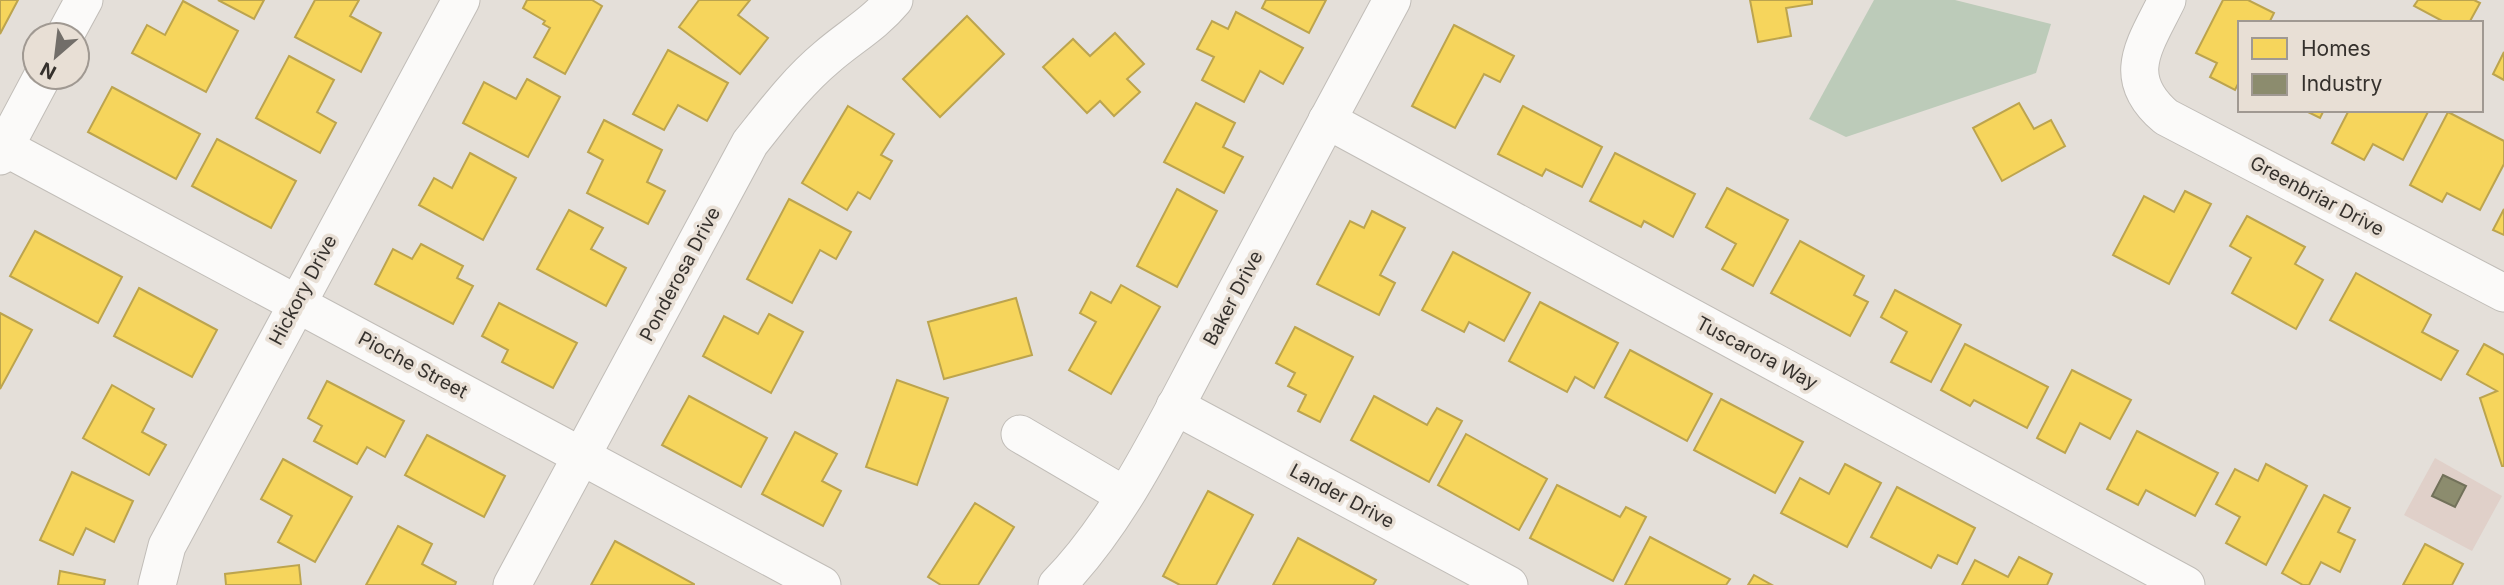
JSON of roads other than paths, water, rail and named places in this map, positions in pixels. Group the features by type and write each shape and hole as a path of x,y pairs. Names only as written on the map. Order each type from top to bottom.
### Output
{"street":[{"path":"73,21 84,0"},
{"name":"Hickory Drive","path":"157,585 167,546 461,0"},
{"name":"Ponderosa Drive","path":"512,585 750,143 789,93 827,56 881,15 894,0"},
{"name":"Baker Drive","path":"1057,585 1080,562 1124,495 1175,406 1392,0"},
{"name":"Greenbriar Drive","path":"2167,0 2144,46 2140,61 2142,86 2151,104 2166,117 2504,293"},
{"path":"2,151 34,91"},
{"name":"Tuscarora Way","path":"1327,120 2186,585"},
{"name":"Pioche Street","path":"2,151 296,302 822,585"},
{"name":"Lander Drive","path":"1175,406 1509,585"},
{"path":"1020,434 1124,495"}]}
